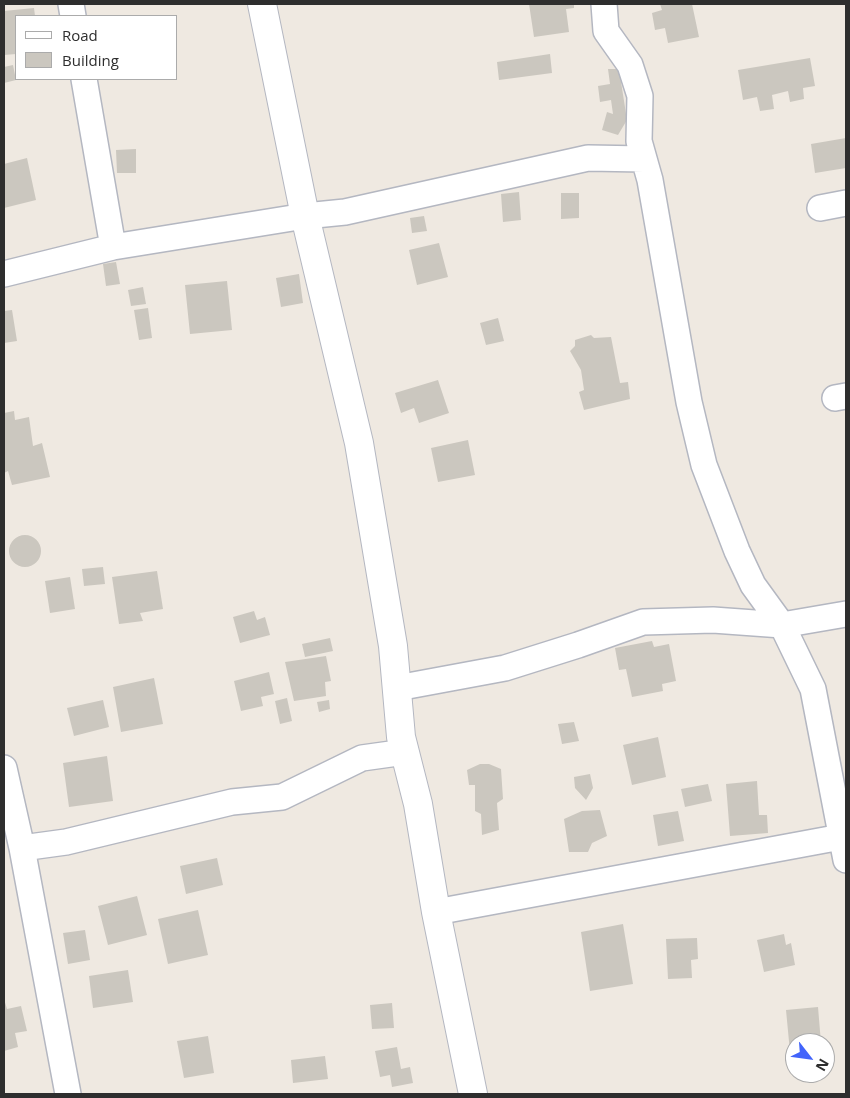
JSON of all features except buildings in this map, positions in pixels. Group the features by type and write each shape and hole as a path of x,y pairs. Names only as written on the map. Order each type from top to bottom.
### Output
{"street":[{"path":"262,4 305,216 359,444 393,646 402,737 418,804 436,912 473,1094"},
{"path":"436,912 844,848 813,689 782,625 753,585 737,551 704,465 689,402 650,180 639,141 640,96 630,65 606,32 604,4"},
{"path":"84,80 113,247"},
{"path":"4,274 113,247 305,216 345,212 588,158 644,159"},
{"path":"820,208 846,203"},
{"path":"397,688 505,668 643,622 713,620 782,625 846,614"},
{"path":"22,848 66,842 232,802 282,797 362,758 405,752"},
{"path":"4,768 22,848 68,1094"}]}
